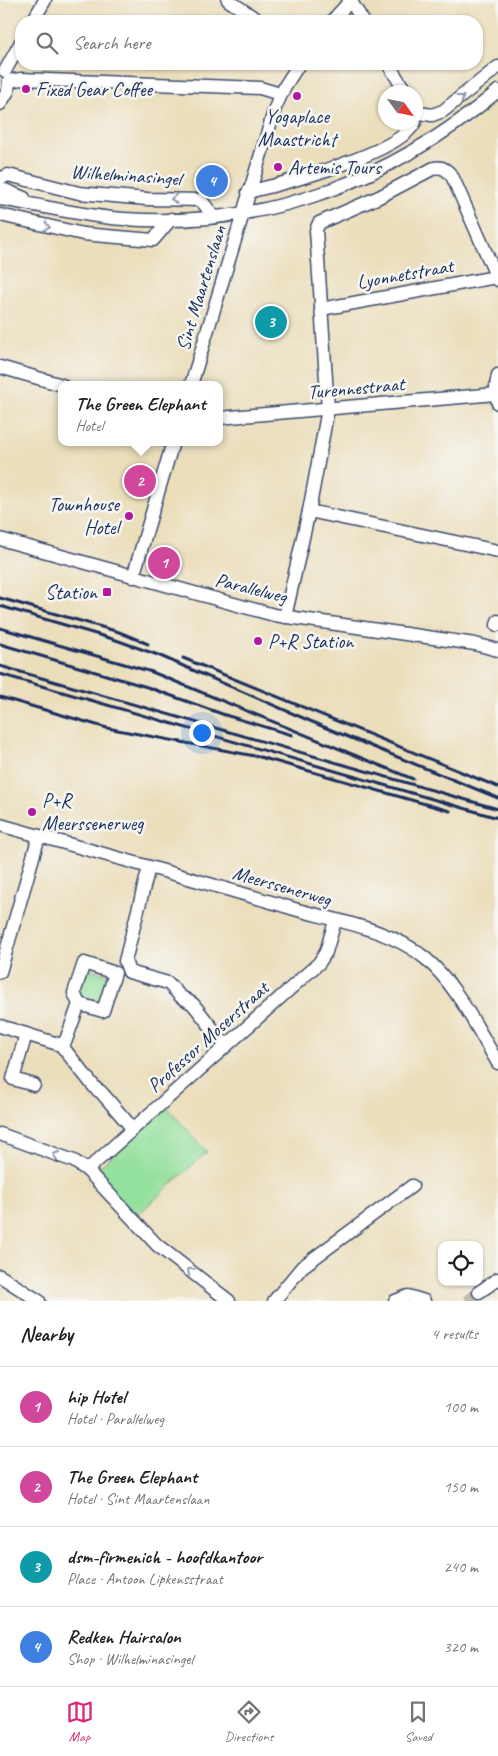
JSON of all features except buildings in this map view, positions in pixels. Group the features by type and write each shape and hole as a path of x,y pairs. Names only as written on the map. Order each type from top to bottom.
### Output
{"street":[{"path":"37,15 46,0"},
{"path":"228,0 250,15"},
{"path":"337,15 350,0 359,15"},
{"path":"0,104 8,91 5,75 15,54"},
{"path":"423,116 443,112 498,67"},
{"name":"Sint Maartenslaan","path":"192,381 248,192 280,94 295,70"},
{"path":"392,70 402,85"},
{"path":"5,75 21,79 260,88 280,94"},
{"name":"Wilhelminasingel","path":"0,199 111,218 171,219 214,217 272,208 337,187 397,161 454,126 498,91"},
{"path":"248,192 300,179 355,160 408,133 410,130"},
{"path":"285,617 309,511 328,409 316,230 319,224 379,197 434,168 444,169 453,178 497,278"},
{"name":"Wilhelminasingel","path":"0,179 8,175 59,189 112,197 201,200 214,217"},
{"name":"Wilhelminasingel","path":"0,188 40,205"},
{"name":"Wilhelminasingel","path":"0,215 83,234 153,240 171,219"},
{"name":"Lyonnetstraat","path":"321,309 497,278"},
{"path":"0,367 58,384"},
{"path":"497,399 498,374"},
{"name":"Turennestraat","path":"223,418 328,409 497,399"},
{"path":"133,577 173,446"},
{"path":"309,511 498,551"},
{"name":"Parallelweg","path":"0,539 133,577 285,617 475,644 498,650"},
{"name":"Meerssenerweg","path":"0,824 385,936 424,958 452,988 498,1063"},
{"path":"0,972 39,836"},
{"path":"149,867 125,961 129,972 168,983 180,996 193,1004 226,1046"},
{"name":"Professor Moserstraat","path":"87,1170 319,963 326,952 334,921"},
{"path":"61,1045 66,1040 79,1004"},
{"path":"0,1026 61,1045 96,1089 102,1092 133,1129"},
{"path":"26,1034 13,1079 34,1085"},
{"path":"0,1134 74,1161 87,1170 157,1245 229,1301"},
{"path":"274,1301 302,1267 412,1186"},
{"path":"0,1276 39,1301"},
{"path":"479,1292 498,1279"},
{"path":"395,1301 408,1296 424,1301"}],"green space":[{"path":"87,968 109,975 101,1002 79,995"},
{"path":"167,1107 207,1152 135,1217 94,1172"}],"tunnel":[{"path":"467,1301 479,1292"}],"railway":[{"path":"0,598 119,632 148,644"},
{"path":"0,606 116,640 158,655 324,727 498,798"},
{"path":"0,628 152,672 413,779"},
{"path":"0,644 147,687 225,715 292,735"},
{"path":"183,658 498,787"},
{"path":"0,666 498,809"},
{"path":"0,674 498,818"},
{"path":"0,697 107,728 260,757 450,811"}],"place":[{"name":"Fixed Gear Coffee","path":"26,89"},
{"name":"Yogaplace Maastricht","path":"297,96"},
{"name":"Artemis Tours","path":"278,167"},
{"name":"Redken Hairsalon","path":"212,181"},
{"name":"dsm-firmenich - hoofdkantoor","path":"271,322"},
{"name":"The Green Elephant","path":"140,481"},
{"name":"Townhouse Hotel","path":"129,516"},
{"name":"hip Hotel","path":"164,563"},
{"name":"Station","path":"107,592"},
{"name":"P+R Station","path":"258,641"},
{"name":"P+R Meerssenerweg","path":"32,812"}]}
